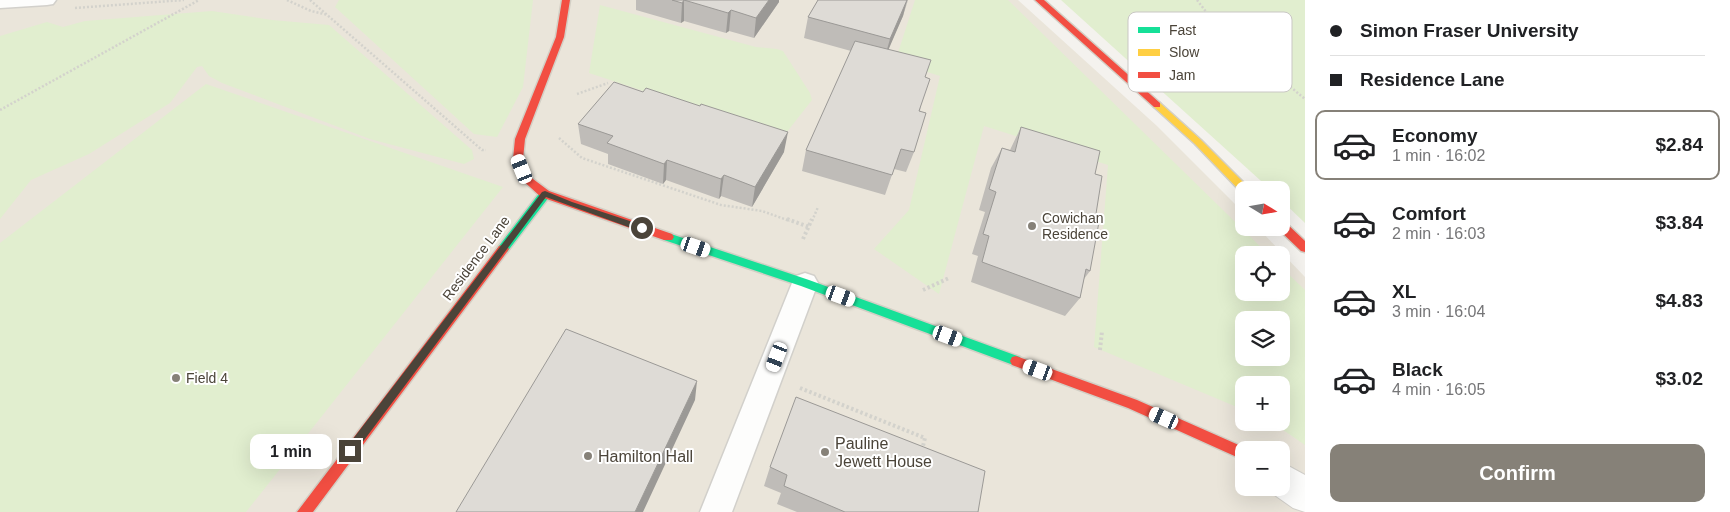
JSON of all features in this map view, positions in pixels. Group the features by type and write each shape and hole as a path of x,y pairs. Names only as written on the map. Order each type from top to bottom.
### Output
{"street":[{"path":"566,0 560,37 520,139 518,159 525,178 545,194 805,283 1132,404 1235,449"},
{"path":"1039,0 1128,79"},
{"path":"1142,92 1198,142 1237,181"},
{"name":"Residence Lane","path":"304,512 545,194"},
{"path":"1290,234 1305,248"},
{"path":"1290,485 1305,496"}],"lane":[{"path":"0,3 47,0"},
{"path":"716,512 805,283"}],"path":[{"path":"68,9 184,0"},
{"path":"0,110 199,0"},
{"path":"287,0 310,11 328,15"},
{"path":"310,0 482,150 519,149"},
{"path":"1197,0 1206,12"},
{"path":"577,94 608,84"},
{"path":"1292,88 1305,99"},
{"path":"559,138 582,158 721,205 762,211 809,227"},
{"path":"803,239 818,207"},
{"path":"923,290 949,278"},
{"path":"1100,350 1102,332"},
{"path":"770,376 925,438 920,456"}],"shaded area":[{"path":"0,0 1018,0 1157,126 1235,204 1235,236 1266,236 1275,246 1235,246 1235,301 1290,301 1290,261 1305,277 1305,512 0,512"}],"green space":[{"path":"339,0 533,0 523,87 497,137 474,134 335,7"},
{"path":"915,0 1008,0 1235,222 1235,236 1250,236 1260,246 1235,246 1235,301 1290,301 1290,276 1305,290 1305,445 1285,431 1290,431 1290,376 1235,376 1235,406 1094,347 1108,165 984,126 939,294 874,249 909,210 940,76 895,62"},
{"path":"1061,0 1305,0 1305,223 1290,209 1290,181 1261,181 1163,92 1292,92 1292,12 1128,12 1128,61"},
{"path":"600,5 756,47 783,51 810,93 812,100 783,137 589,73"},
{"path":"212,11 272,20 329,25 472,150 474,159 464,164 370,139 222,83 209,76 202,66 197,67 170,103 89,154 31,180 0,219 0,36 47,22 63,27 85,21"},
{"name":"Field 4","path":"206,84 503,187 246,512 0,512 0,243"}],"building":[{"path":"672,0 684,0 682,3"},
{"path":"684,0 769,0 756,18 731,10 728,13"},
{"path":"818,0 907,0 890,39 808,17"},
{"path":"855,41 931,60 925,77 930,79 919,111 926,113 914,152 901,149 892,175 806,150"},
{"path":"614,82 643,92 646,88 788,132 755,187 724,175 721,179 667,160 664,164 607,143 613,136 578,124"},
{"name":"Cowichan Residence","path":"1021,127 1100,151 1095,174 1102,176 1095,220 1099,222 1090,271 1086,269 1080,298 982,262 989,236 983,234 996,192 989,189 1002,148 1015,152"},
{"name":"Hamilton Hall","path":"566,329 697,381 635,512 456,512"},
{"name":"Pauline Jewett House","path":"796,397 985,471 978,512 845,512 784,486 787,475 770,467"}],"traffic: fast":[{"path":"503,249 545,194"},
{"path":"668,237 805,283 1016,361"}],"traffic: slow":[{"path":"1157,105 1237,181"}],"traffic: jam":[{"path":"566,0 560,37 520,139 518,159 525,178 545,194 668,237"},
{"path":"1039,0 1128,79"},
{"path":"1142,92 1157,105"},
{"path":"1290,234 1305,248"},
{"path":"304,512 503,249"},
{"path":"1016,361 1132,404 1235,449"}],"place":[{"name":"Cowichan Residence","path":"1032,226"},
{"name":"Field 4","path":"176,378"},
{"name":"Pauline Jewett House","path":"825,452"},
{"name":"Hamilton Hall","path":"588,456"}],"route":[{"path":"350,451 521,223 545,194 642,228"}]}
